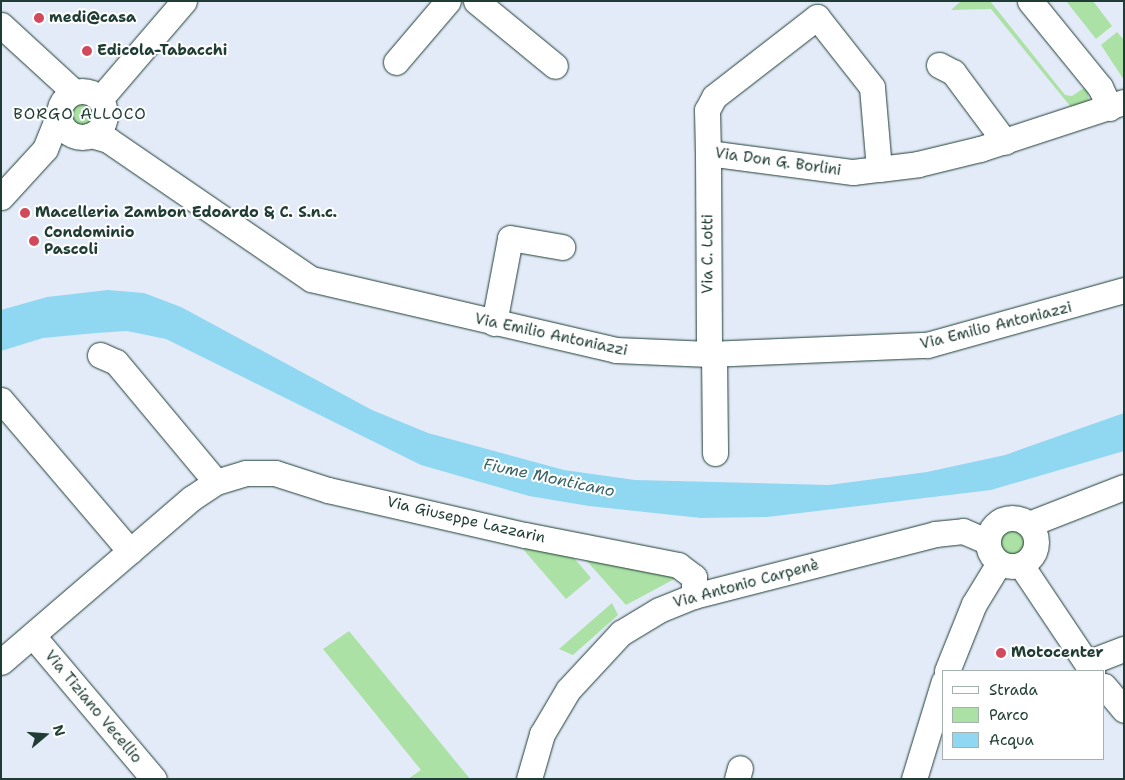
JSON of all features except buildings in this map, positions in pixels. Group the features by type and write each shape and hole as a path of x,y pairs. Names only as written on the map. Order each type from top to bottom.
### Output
{"street":[{"path":"1,197 44,149 78,99 152,37 184,1"},
{"path":"396,62 448,1"},
{"path":"476,1 555,66"},
{"path":"1030,1 1100,88 1117,105"},
{"name":"Via Don G. Borlini","path":"878,169 872,87 817,17 710,103 708,154 838,172 878,169 1004,142 1117,105"},
{"name":"Via Emilio Antoniazzi","path":"1,25 78,99 64,128 94,135 311,280 616,350 712,354 927,345 1124,290"},
{"path":"939,65 953,72 1004,142"},
{"path":"44,149 94,135 106,113 78,99"},
{"name":"Via C. Lotti","path":"708,154 715,453"},
{"path":"494,323 510,238 562,248"},
{"path":"100,355 116,362 216,482"},
{"path":"1,400 130,551"},
{"name":"Via Giuseppe Lazzarin","path":"1,662 130,551 216,482 246,473 274,473 321,488 525,535 678,565 694,577 694,596"},
{"path":"947,670 974,604 1014,548 1116,490"},
{"name":"Via Antonio Carpenè","path":"529,779 552,717 593,660 638,621 694,596 951,531 972,533 1014,548"},
{"path":"1014,548 1090,667 1124,648"},
{"name":"Via Tiziano Vecellio","path":"32,636 154,779"},
{"path":"1105,687 1124,710"},
{"path":"914,779 942,688"}],"green space":[{"path":"961,1 990,1 1065,95 1072,96 1087,86 1089,101 1075,112 991,9 951,10"},
{"path":"1066,1 1093,1 1112,26 1096,39"},
{"path":"1117,32 1124,40 1124,80 1101,45"},
{"path":"82,97 94,102 99,114 94,126 82,131 70,126 65,114 70,102"},
{"path":"1012,530 1021,534 1025,543 1021,552 1012,556 1003,552 999,543 1003,534"},
{"path":"528,547 569,552 591,578 566,599 523,549"},
{"path":"577,550 680,576 626,605"},
{"path":"612,603 618,615 573,655 559,649"},
{"path":"349,631 470,779 408,779 421,770 323,649"}],"water":[{"name":"Fiume Monticano","path":"108,290 144,293 181,307 372,410 428,433 564,470 635,480 829,485 927,472 1005,455 1124,413 1124,451 991,490 767,517 701,518 589,506 529,496 421,465 166,339 127,331 96,333 43,338 1,351 1,310 47,297"}],"place":[{"name":"medi@casa","path":"39,18"},
{"name":"Edicola-Tabacchi","path":"87,51"},
{"name":"Macelleria Zambon Edoardo & C. S.n.c.","path":"25,213"},
{"name":"Condominio Pascoli","path":"34,241"},
{"name":"Motocenter","path":"1001,653"}],"district":[{"name":"BORGO ALLOCO","path":"80,114"}]}
